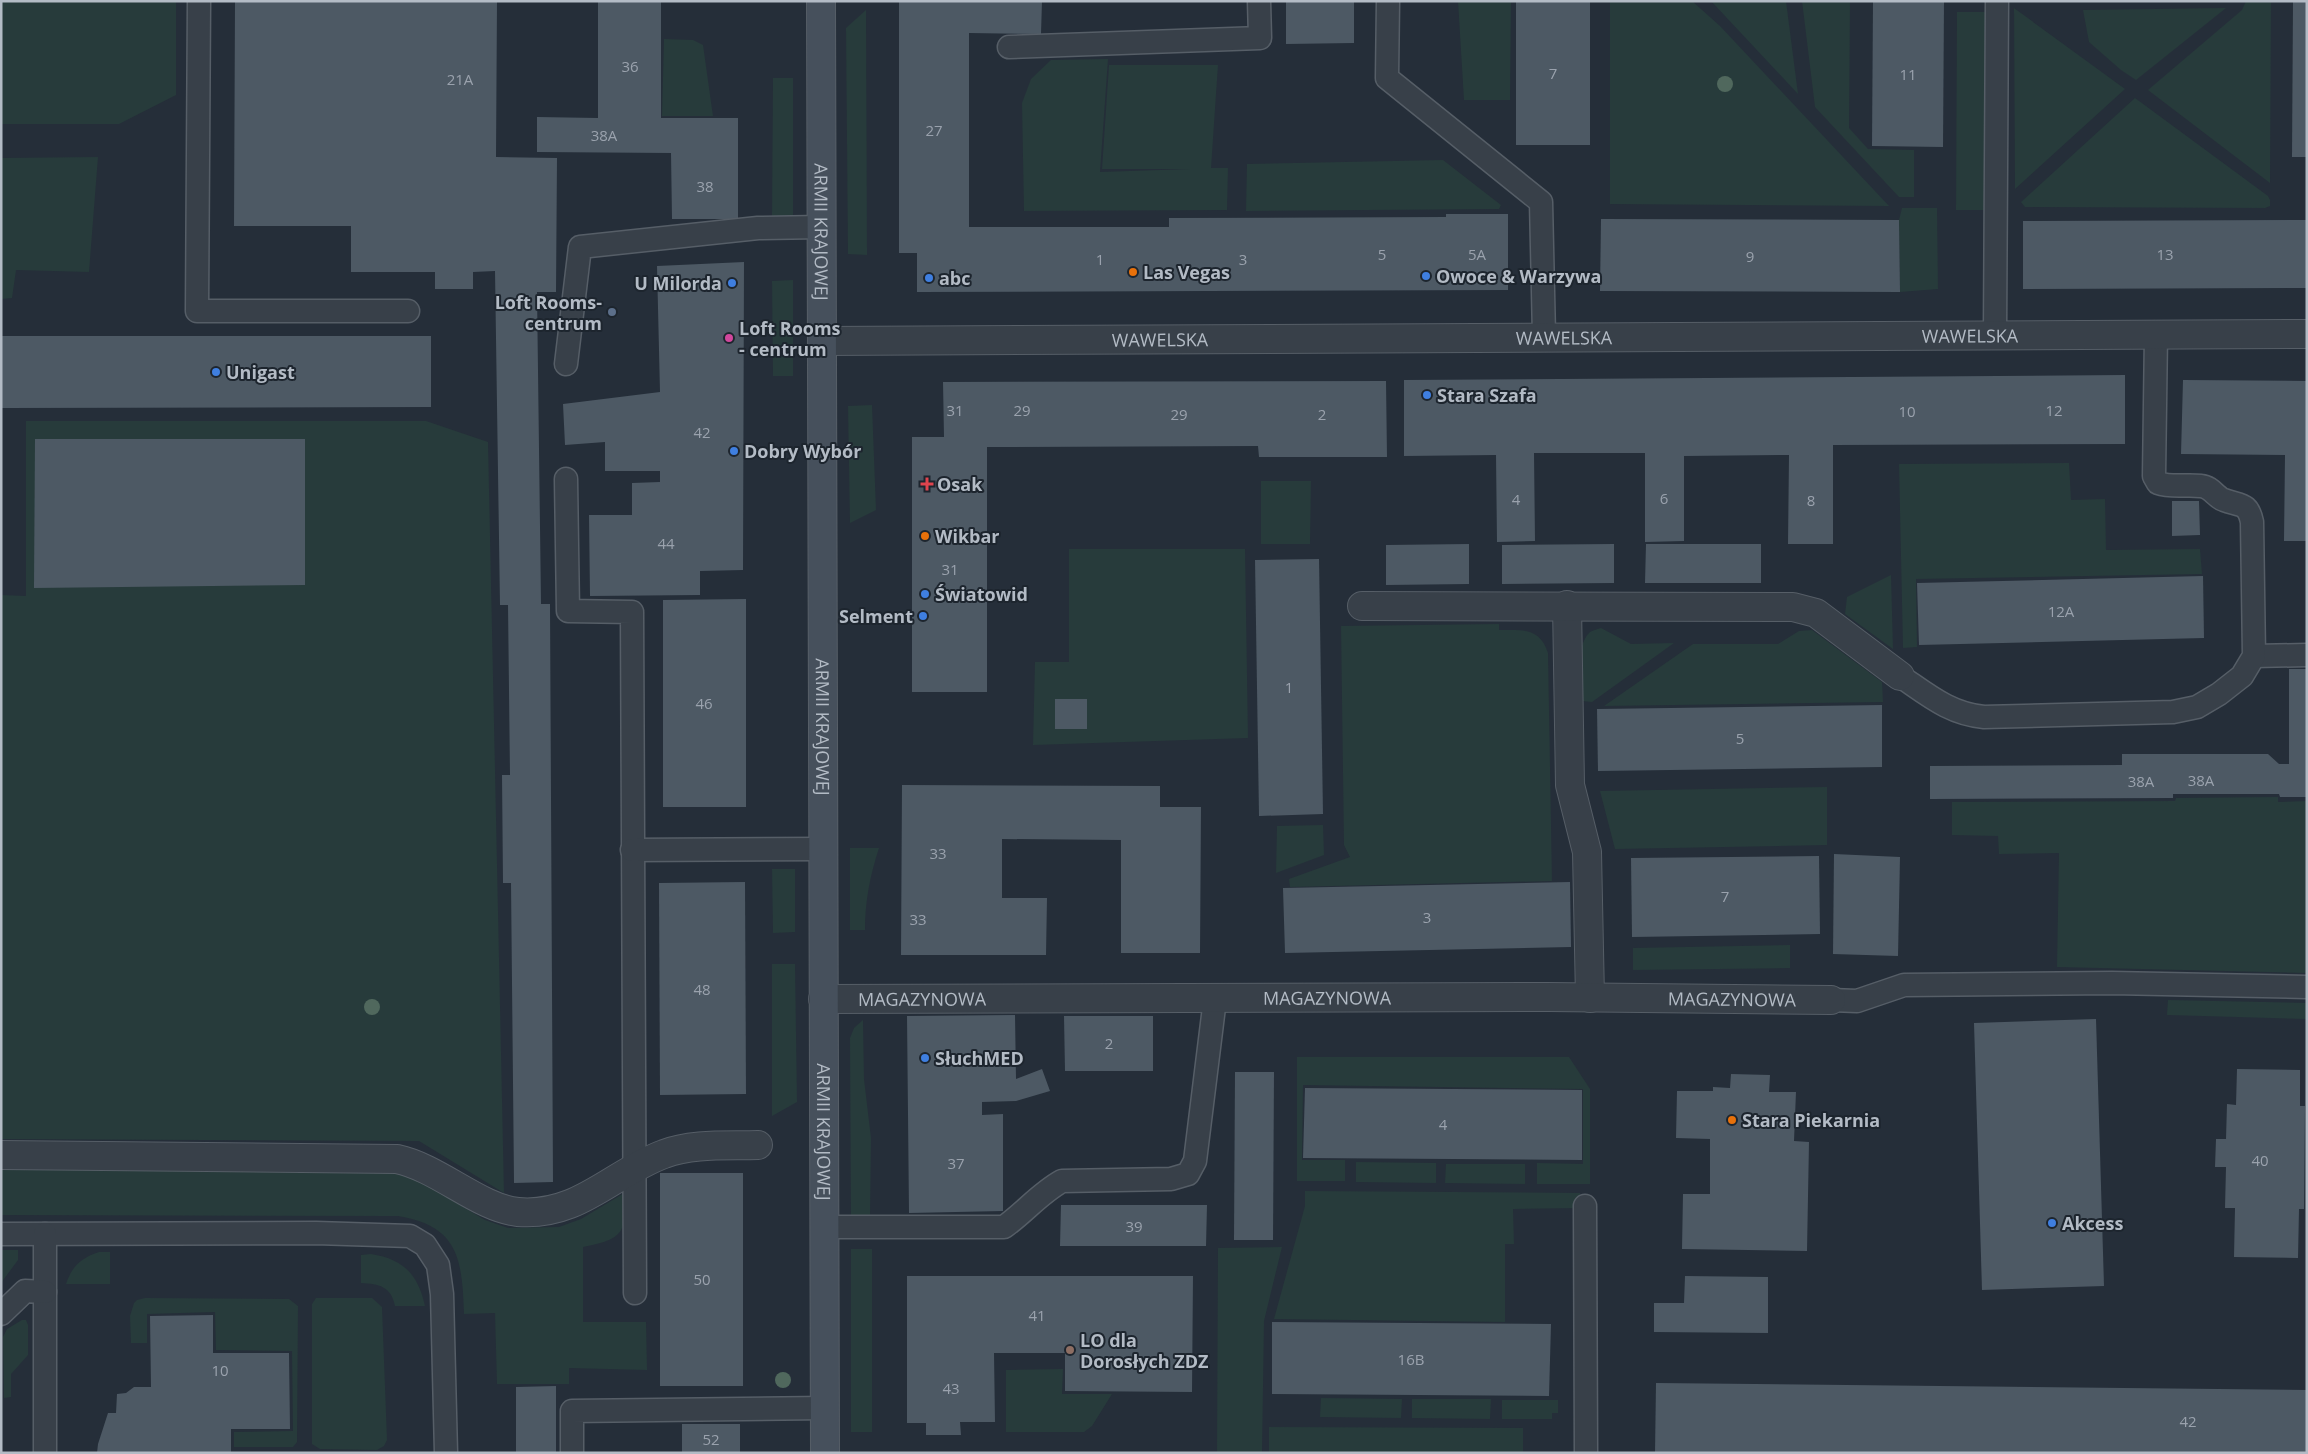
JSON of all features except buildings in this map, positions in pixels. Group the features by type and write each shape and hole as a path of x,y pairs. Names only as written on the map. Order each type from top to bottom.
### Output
{"street":[{"name":"ARMII KRAJOWEJ","path":"821,1 825,1453"},
{"name":"WAWELSKA","path":"822,341 1544,336 2307,334"},
{"path":"1567,605 1570,785 1587,852 1590,998"},
{"path":"1362,606 1794,607 1816,614 1900,676"},
{"name":"MAGAZYNOWA","path":"823,1000 1590,998 1831,1000"},
{"path":"1,1155 397,1159 415,1163 499,1208 542,1212 580,1201 635,1168 665,1153 687,1148 758,1145"}],"lane":[{"path":"199,1 197,311 408,311"},
{"path":"1009,47 1260,38 1259,1"},
{"path":"1388,1 1387,78 1541,202 1544,336"},
{"path":"1995,334 1997,1"},
{"path":"566,364 580,247 758,228 822,227"},
{"path":"1900,676 1952,710 1970,716 1984,717 2173,712 2197,707 2219,694 2242,676 2254,656 2252,522 2250,512 2241,504 2222,500 2213,490 2203,486 2165,486 2158,483 2154,476 2156,334"},
{"path":"566,478 568,611 632,612 635,1293"},
{"path":"2254,656 2307,655"},
{"path":"632,850 824,849"},
{"path":"1831,1000 1857,1001 1904,984 2112,983 2307,987"},
{"path":"824,1227 1004,1227 1022,1215 1049,1188 1062,1181 1171,1180 1188,1174 1195,1161 1215,999"},
{"path":"1584,1206 1586,1453"},
{"path":"1,1234 316,1233 410,1236 425,1245 438,1265 442,1294 446,1453"},
{"path":"45,1234 45,1453"},
{"path":"1,1314 25,1292 45,1292"},
{"path":"572,1453 572,1412 825,1408"}],"green space":[{"path":"1,1 176,1 176,95 119,124 1,124"},
{"path":"1458,1 1511,1 1510,100 1464,100"},
{"path":"1610,1 1692,1 1720,26 1889,206 1610,204"},
{"path":"1711,1 1786,1 1798,94"},
{"path":"1802,1 1850,1 1849,128 1868,149 1914,150 1914,197 1899,197 1815,107"},
{"path":"2246,1 2271,1 2270,183 2148,90 2242,10"},
{"path":"2014,8 2125,89 2015,189"},
{"path":"2226,8 2136,80 2121,70 2089,42 2083,10"},
{"path":"866,10 867,255 848,254 846,28"},
{"path":"1957,12 1988,12 1986,210 1956,210"},
{"path":"664,39 693,40 703,45 713,116 662,116"},
{"path":"1108,59 1100,172 1190,169 1102,169 1109,65 1218,65 1211,168 1228,168 1227,210 1024,211 1022,103 1031,79 1051,60"},
{"path":"773,78 793,78 793,217 772,216"},
{"path":"2135,98 2268,196 2270,206 2265,208 2025,207 2021,202"},
{"path":"98,157 89,272 16,270 12,298 1,299 1,158"},
{"path":"1443,160 1501,205 1499,209 1246,211 1247,164"},
{"path":"1902,208 1937,208 1938,289 1900,292 1899,220"},
{"path":"793,280 793,376 773,376 772,281"},
{"path":"872,405 876,510 850,523 848,406"},
{"path":"26,421 426,421 488,442 504,1193 419,1141 1,1139 1,595 26,596"},
{"path":"2069,463 2071,500 2105,499 2106,550 2200,549 2202,574 1916,579 1917,647 1903,648 1899,464"},
{"path":"1261,481 1311,481 1310,544 1261,544"},
{"path":"1069,549 1245,549 1248,738 1033,745 1035,662 1069,662"},
{"path":"1891,575 1893,649 1845,614 1847,597"},
{"path":"1499,624 1499,630 1523,630 1535,634 1545,645 1548,653 1552,881 1290,887 1289,879 1350,857 1344,845 1341,626"},
{"path":"1601,628 1631,644 1674,643 1592,702 1582,701 1580,655 1582,646 1590,632"},
{"path":"1812,630 1882,682 1883,702 1604,706 1693,644 1778,644 1799,631"},
{"path":"1827,787 1827,845 1615,849 1600,791"},
{"path":"2278,797 2278,802 2307,801 2307,973 2057,967 2059,853 1999,854 1998,836 1952,835 1952,802 2175,801 2176,798"},
{"path":"1323,825 1324,855 1276,873 1277,826"},
{"path":"850,848 879,848 869,889 865,930 850,930"},
{"path":"772,869 795,869 795,932 773,933"},
{"path":"1790,945 1790,968 1633,970 1633,948"},
{"path":"772,964 795,964 797,1102 772,1116"},
{"path":"2168,1000 2307,1003 2307,1019 2167,1015"},
{"path":"863,1020 864,1079 871,1138 870,1219 851,1220 850,1038 854,1028"},
{"path":"1297,1057 1569,1057 1590,1089 1590,1184 1537,1184 1537,1163 1583,1164 1583,1089 1303,1085 1302,1160 1345,1160 1345,1181 1297,1181"},
{"path":"1356,1162 1436,1163 1436,1183 1356,1182"},
{"path":"1446,1164 1525,1164 1525,1184 1445,1183"},
{"path":"1,1169 391,1172 416,1179 485,1220 508,1228 559,1227 581,1219 626,1192 625,1217 620,1232 607,1241 583,1247 583,1322 646,1322 647,1370 569,1368 569,1384 497,1384 495,1313 464,1314 462,1278 454,1249 446,1237 434,1228 419,1221 398,1216 1,1215"},
{"path":"1305,1191 1580,1193 1580,1208 1513,1209 1514,1244 1505,1244 1505,1322 1274,1319 1305,1206"},
{"path":"1282,1247 1264,1321 1262,1453 1217,1453 1218,1248"},
{"path":"851,1249 872,1249 872,1432 851,1432"},
{"path":"1,1250 18,1250 18,1260 1,1283"},
{"path":"99,1252 110,1252 110,1284 66,1284 71,1272 78,1264 87,1257"},
{"path":"371,1254 392,1260 407,1270 418,1285 425,1306 395,1306 391,1294 383,1287 361,1283 361,1255"},
{"path":"145,1298 289,1299 298,1306 297,1442 293,1447 234,1447 234,1432 293,1431 292,1351 216,1350 215,1312 147,1314 147,1343 131,1343 130,1316 134,1303"},
{"path":"316,1298 372,1298 382,1307 387,1440 384,1446 377,1450 320,1449 312,1444 312,1304"},
{"path":"22,1320 26,1320 28,1325 28,1355 11,1374 11,1397 4,1398 3,1337 7,1329"},
{"path":"1063,1369 1062,1394 1112,1394 1092,1426 1084,1432 1006,1432 1006,1370"},
{"path":"1321,1398 1402,1399 1401,1418 1320,1417"},
{"path":"1412,1399 1491,1399 1490,1419 1412,1418"},
{"path":"1502,1400 1558,1400 1558,1413 1552,1413 1552,1419 1502,1419"},
{"path":"1269,1427 1523,1428 1523,1453 1269,1453"}],"place":[{"name":"Las Vegas","path":"1133,272"},
{"name":"Owoce & Warzywa","path":"1426,276"},
{"name":"abc","path":"929,278"},
{"name":"U Milorda","path":"732,283"},
{"name":"Loft Rooms- centrum","path":"612,312"},
{"name":"Loft Rooms - centrum","path":"729,338"},
{"name":"Unigast","path":"216,372"},
{"name":"Stara Szafa","path":"1427,395"},
{"name":"Dobry Wybór","path":"734,451"},
{"name":"Osak","path":"927,484"},
{"name":"Wikbar","path":"925,536"},
{"name":"Światowid","path":"925,594"},
{"name":"Selment","path":"923,616"},
{"name":"SłuchMED","path":"925,1058"},
{"name":"Stara Piekarnia","path":"1732,1120"},
{"name":"Akcess","path":"2052,1223"},
{"name":"LO dla Dorosłych ZDZ","path":"1070,1350"}]}
